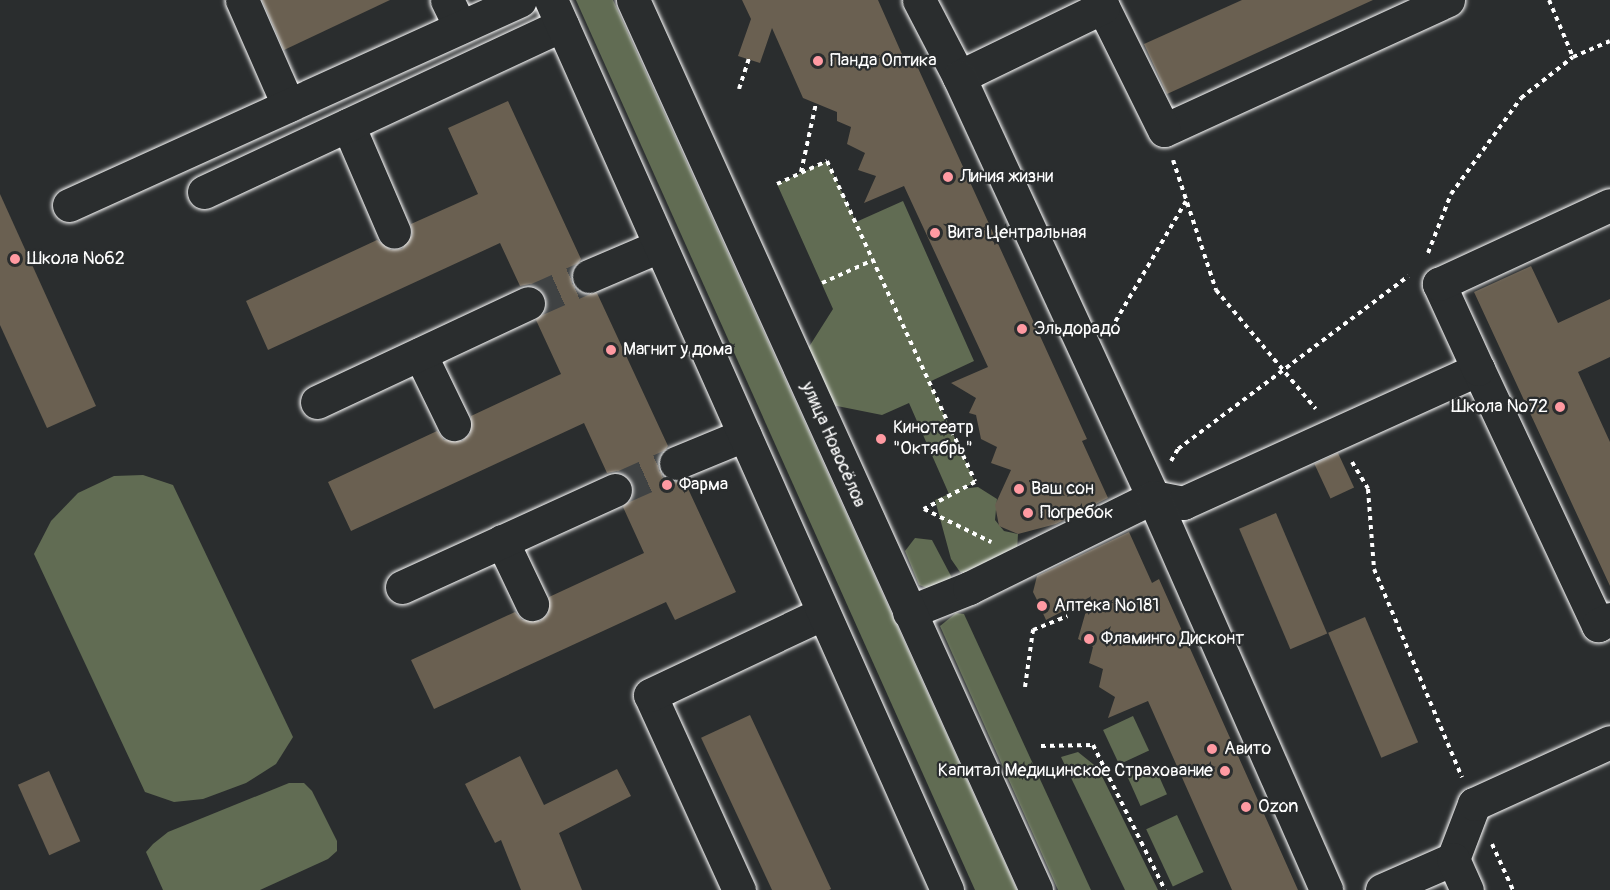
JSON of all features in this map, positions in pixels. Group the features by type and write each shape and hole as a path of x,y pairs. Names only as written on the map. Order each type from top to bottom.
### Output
{"main road":[{"path":"242,0 288,105"},
{"path":"69,205 288,105 453,13 520,0"},
{"name":"улица Новосёлов","path":"633,0 1036,890"},
{"path":"919,0 959,77 1091,363 1326,890"},
{"path":"959,77 1071,10 1103,7 1164,130 1448,0"},
{"path":"204,192 348,125 556,13 821,614 947,890"},
{"path":"348,125 394,232"},
{"path":"1610,205 1439,284 1598,625 1610,619"},
{"path":"589,276 659,246"},
{"path":"317,403 528,303"},
{"path":"420,354 454,424"},
{"path":"909,612 969,588 1023,557 1152,497 1183,503 1478,369"},
{"path":"676,463 744,435"},
{"path":"402,587 615,490"},
{"path":"502,541 532,604"},
{"path":"739,890 650,695 821,614"},
{"path":"1467,890 1453,859 1474,804 1610,742"},
{"path":"1382,890 1453,859"}],"path":[{"path":"1549,0 1573,57"},
{"path":"1423,265 1451,194 1521,98 1573,57 1610,41"},
{"path":"739,89 749,59"},
{"path":"801,173 816,103"},
{"path":"777,184 828,161 975,482 924,509 1023,557"},
{"path":"1091,363 1186,200"},
{"path":"822,283 873,260"},
{"path":"1152,497 1178,449 1414,272"},
{"path":"1025,687 1033,630 1067,616"},
{"path":"1041,746 1093,745 1165,890"}],"green space":[{"path":"576,0 613,0 1017,890 975,890"},
{"path":"827,161 856,222 903,201 974,361 929,382 975,482 962,489 978,487 997,499 995,520 1004,531 1018,534 1017,551 974,576 960,572 951,559 935,500 949,494 909,403 882,415 832,405 807,350 833,309 777,184"},
{"path":"143,475 173,485 293,737 276,764 246,783 203,799 174,802 145,792 34,554 51,521 78,493 114,476"},
{"path":"915,538 932,540 951,576 949,584 932,590 919,585 905,551"},
{"path":"956,613 964,614 1091,890 1058,890 940,626"},
{"path":"1133,716 1149,750 1119,764 1103,730"},
{"path":"1078,752 1098,768 1158,890 1125,890 1061,757"},
{"path":"1154,765 1167,794 1141,806 1128,777"},
{"path":"289,783 304,783 312,791 337,841 337,851 328,859 260,890 163,890 146,852 153,844 168,832"},
{"path":"1177,815 1204,872 1173,886 1146,829"}],"building":[{"path":"262,0 390,0 284,50"},
{"path":"742,0 878,0 905,61 913,57 1087,439 1082,441 1108,498 1056,524 1018,534 999,526 995,505 1011,470 991,463 997,447 981,439 976,415 969,413 976,398 951,383 988,367 904,186 864,203 876,176 858,170 865,153 847,144 851,127 837,121 837,112 803,98 772,28 760,63 738,56 751,19"},
{"path":"1242,0 1373,0 1167,94 1144,44"},
{"path":"508,101 581,259 571,273 572,284 586,294 597,293 668,446 658,460 659,471 673,481 684,480 736,592 675,620 666,602 434,709 411,660 515,612 522,620 540,621 548,614 549,597 644,553 623,507 634,492 632,482 617,471 607,473 584,423 351,531 328,482 437,431 444,440 462,441 470,434 471,416 561,374 536,320 547,305 545,295 530,284 520,286 500,243 268,350 246,301 377,240 391,250 402,249 412,235 411,224 478,194 448,128"},
{"name":"Школа №62","path":"0,194 96,406 47,428 0,325"},
{"name":"Школа №72","path":"1531,266 1558,323 1610,299 1610,357 1578,372 1610,442 1610,586 1474,292"},
{"path":"1338,453 1354,487 1330,498 1314,464"},
{"path":"1276,513 1327,634 1290,649 1239,529"},
{"path":"1129,532 1152,583 1159,579 1298,890 1232,890 1148,701 1108,718 1115,697 1099,687 1103,669 1089,663 1093,647 1078,639 1090,597 1046,620 1033,592 1037,576"},
{"path":"1365,617 1418,742 1381,758 1328,633"},
{"path":"750,715 831,889 772,890 701,738"},
{"path":"520,756 544,805 617,769 631,796 559,833 582,890 521,890 501,840 495,843 465,784"},
{"path":"49,771 80,841 49,855 18,785"}],"tunnel":[{"path":"528,303 589,276"},
{"path":"615,490 676,463"}],"place":[{"name":"Панда Оптика","path":"818,61"},
{"name":"Линия жизни","path":"948,177"},
{"name":"Вита Центральная","path":"935,233"},
{"name":"Школа №62","path":"15,259"},
{"name":"Эльдорадо","path":"1022,329"},
{"name":"Магнит у дома","path":"611,350"},
{"name":"Школа №72","path":"1560,407"},
{"name":"Кинотеатр \"Октябрь\"","path":"881,439"},
{"name":"Фарма","path":"667,485"},
{"name":"Ваш сон","path":"1019,489"},
{"name":"Погребок","path":"1028,513"},
{"name":"Аптека №181","path":"1042,606"},
{"name":"Фламинго Дисконт","path":"1089,639"},
{"name":"Авито","path":"1212,749"},
{"name":"Капитал Медицинское Страхование","path":"1225,771"},
{"name":"Ozon","path":"1246,807"}]}
